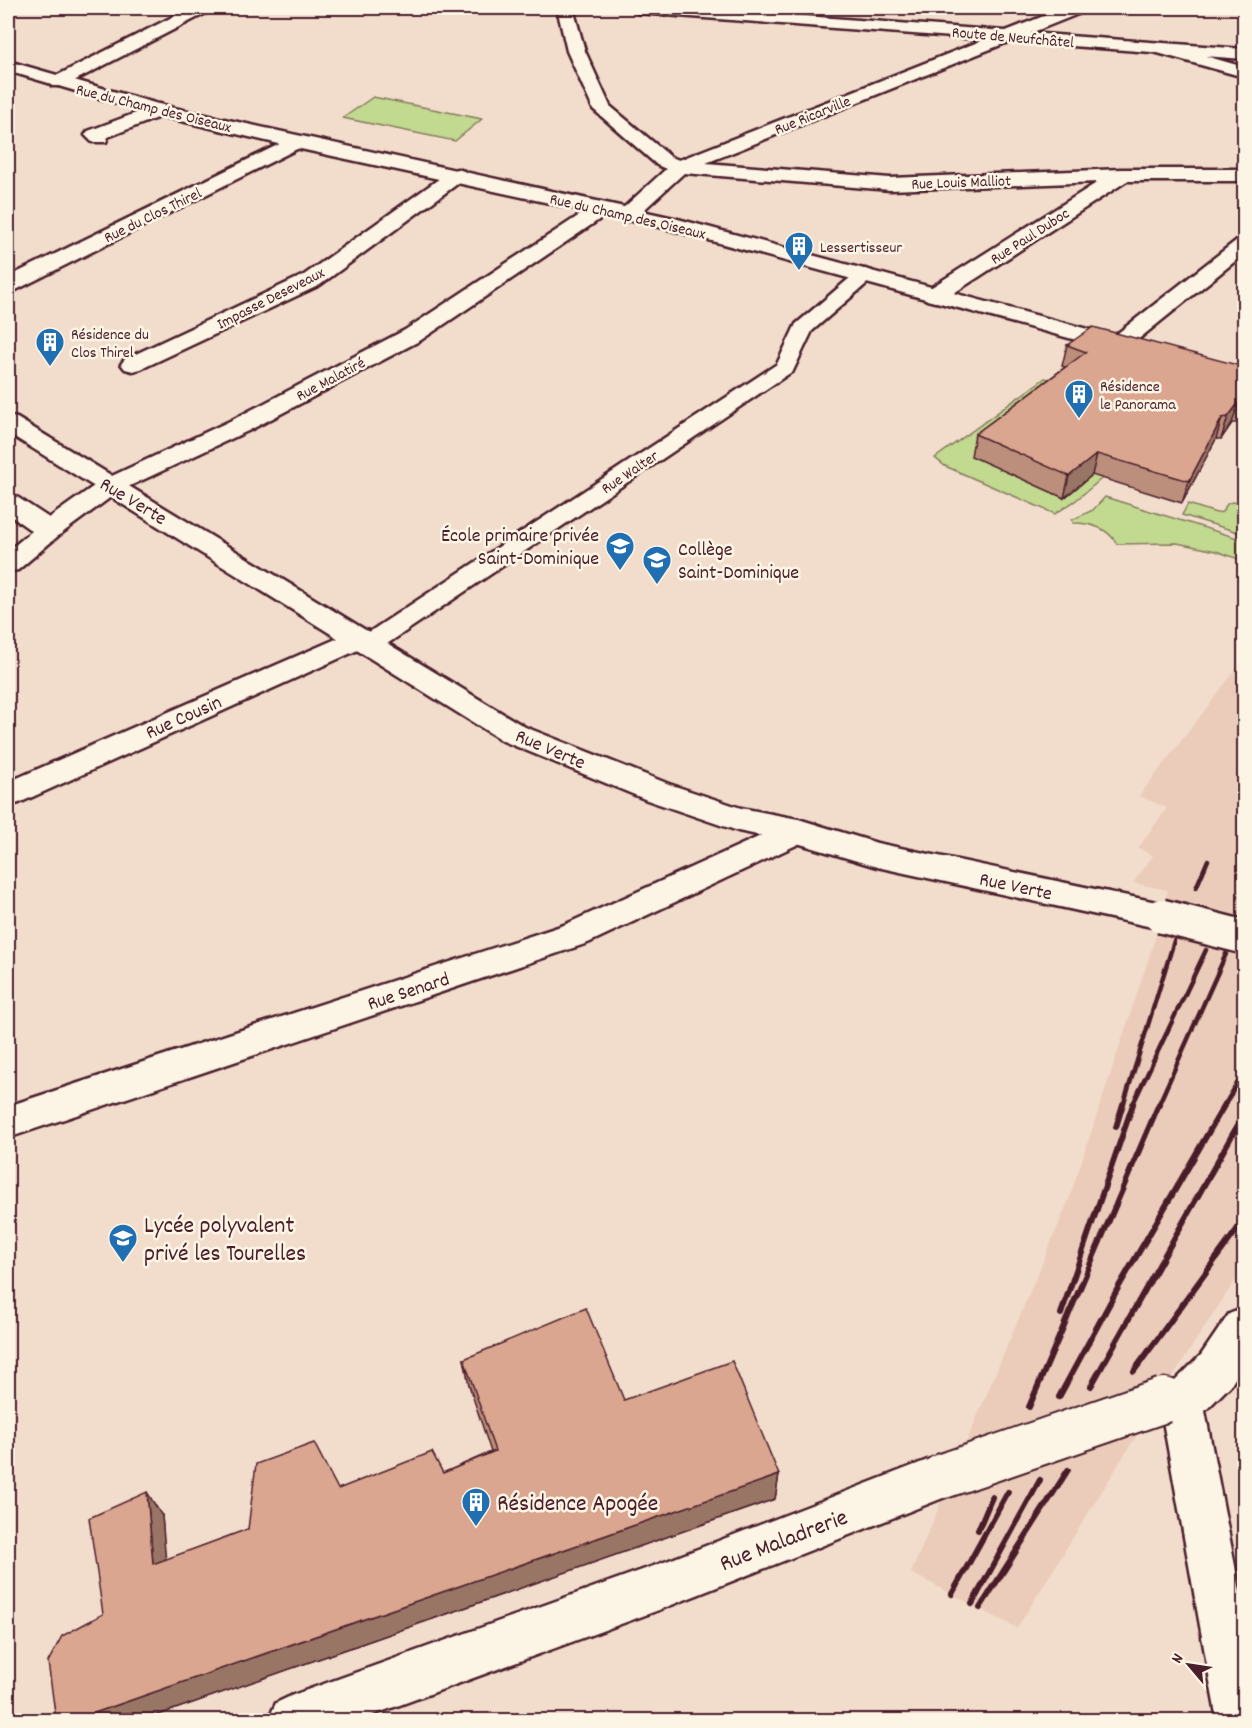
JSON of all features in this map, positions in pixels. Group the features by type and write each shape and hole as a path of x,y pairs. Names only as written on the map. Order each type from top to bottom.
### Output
{"street":[{"path":"58,82 202,8"},
{"path":"565,8 576,51 602,109 664,161 679,167"},
{"name":"Route de Neufchâtel","path":"638,8 1245,54"},
{"path":"767,17 788,8"},
{"name":"Rue Ricarville","path":"627,215 679,167 1077,8"},
{"path":"1160,48 1245,72"},
{"name":"Rue du Champ des Oiseaux","path":"8,66 160,110 296,142 666,222 1140,351"},
{"path":"99,138 95,135 160,110"},
{"name":"Rue du Clos Thirel","path":"8,285 296,142"},
{"name":"Rue Louis Malliot","path":"679,167 890,184 1122,175 1245,175"},
{"name":"Impasse Deseveaux","path":"134,364 312,280 457,175"},
{"name":"Rue Paul Duboc","path":"935,295 1122,175"},
{"name":"Rue Malatiré","path":"8,564 49,530 110,486 241,425 413,335 602,209"},
{"path":"1118,345 1245,244"},
{"name":"Rue Walter","path":"364,641 786,367 803,328 865,275"},
{"name":"Rue Verte","path":"8,423 514,734 658,792 738,819 798,831 877,855 1161,915 1245,937"},
{"path":"8,503 49,530"},
{"name":"Rue Cousin","path":"8,795 364,641"},
{"name":"Rue Senard","path":"8,1122 576,934 798,831"},
{"name":"Rue Maladrerie","path":"293,1720 659,1587 943,1476 1173,1402 1216,1370 1245,1328"},
{"path":"1173,1402 1241,1720"}],"shaded area":[{"path":"1244,659 1244,1267 1189,1351 1017,1628 911,1573 1068,1202 1156,936 1168,890 1133,883 1153,856 1138,848 1167,808 1139,796"}],"green space":[{"path":"373,97 482,119 455,141 343,118"},
{"path":"1045,378 1066,384 1102,467 1187,407 1075,501 1055,514 945,466 935,458"},
{"path":"1105,497 1244,540 1244,561 1216,551 1177,543 1117,544 1104,530 1086,524 1073,523 1072,520 1093,510"},
{"path":"1232,502 1244,504 1244,534 1182,515 1188,504 1216,513 1222,512 1227,504"}],"building":[{"path":"1093,327 1245,367 1245,401 1239,402 1228,417 1222,418 1189,481 1097,454 1069,476 975,434 1086,352 1067,345"},
{"name":"Résidence Apogée","path":"586,1308 624,1400 732,1361 779,1475 74,1720 56,1720 48,1662 62,1636 103,1614 89,1518 147,1492 153,1564 248,1529 256,1464 314,1443 338,1489 432,1452 443,1473 495,1451 464,1359"}],"railway":[{"path":"1196,888 1208,860"},
{"path":"1123,1106 1174,941"},
{"path":"1132,1106 1206,950"},
{"path":"1158,1106 1226,954"},
{"path":"1224,1106 1244,1072"},
{"path":"1116,1127 1123,1104"},
{"path":"1061,1314 1133,1104"},
{"path":"1029,1407 1159,1104"},
{"path":"1059,1397 1118,1288 1225,1104"},
{"path":"1091,1386 1244,1114"},
{"path":"1134,1371 1244,1220"},
{"path":"980,1608 1068,1470"},
{"path":"972,1604 1040,1480"},
{"path":"952,1594 1008,1492"},
{"path":"978,1530 992,1497"}],"place":[{"name":"Lessertisseur","path":"799,272"},
{"name":"Résidence du Clos Thirel","path":"50,368"},
{"name":"Résidence le Panorama","path":"1079,420"},
{"name":"École primaire privée Saint-Dominique","path":"620,572"},
{"name":"Collège Saint-Dominique","path":"657,586"},
{"name":"Lycée polyvalent privé les Tourelles","path":"123,1264"},
{"name":"Résidence Apogée","path":"476,1528"}]}
